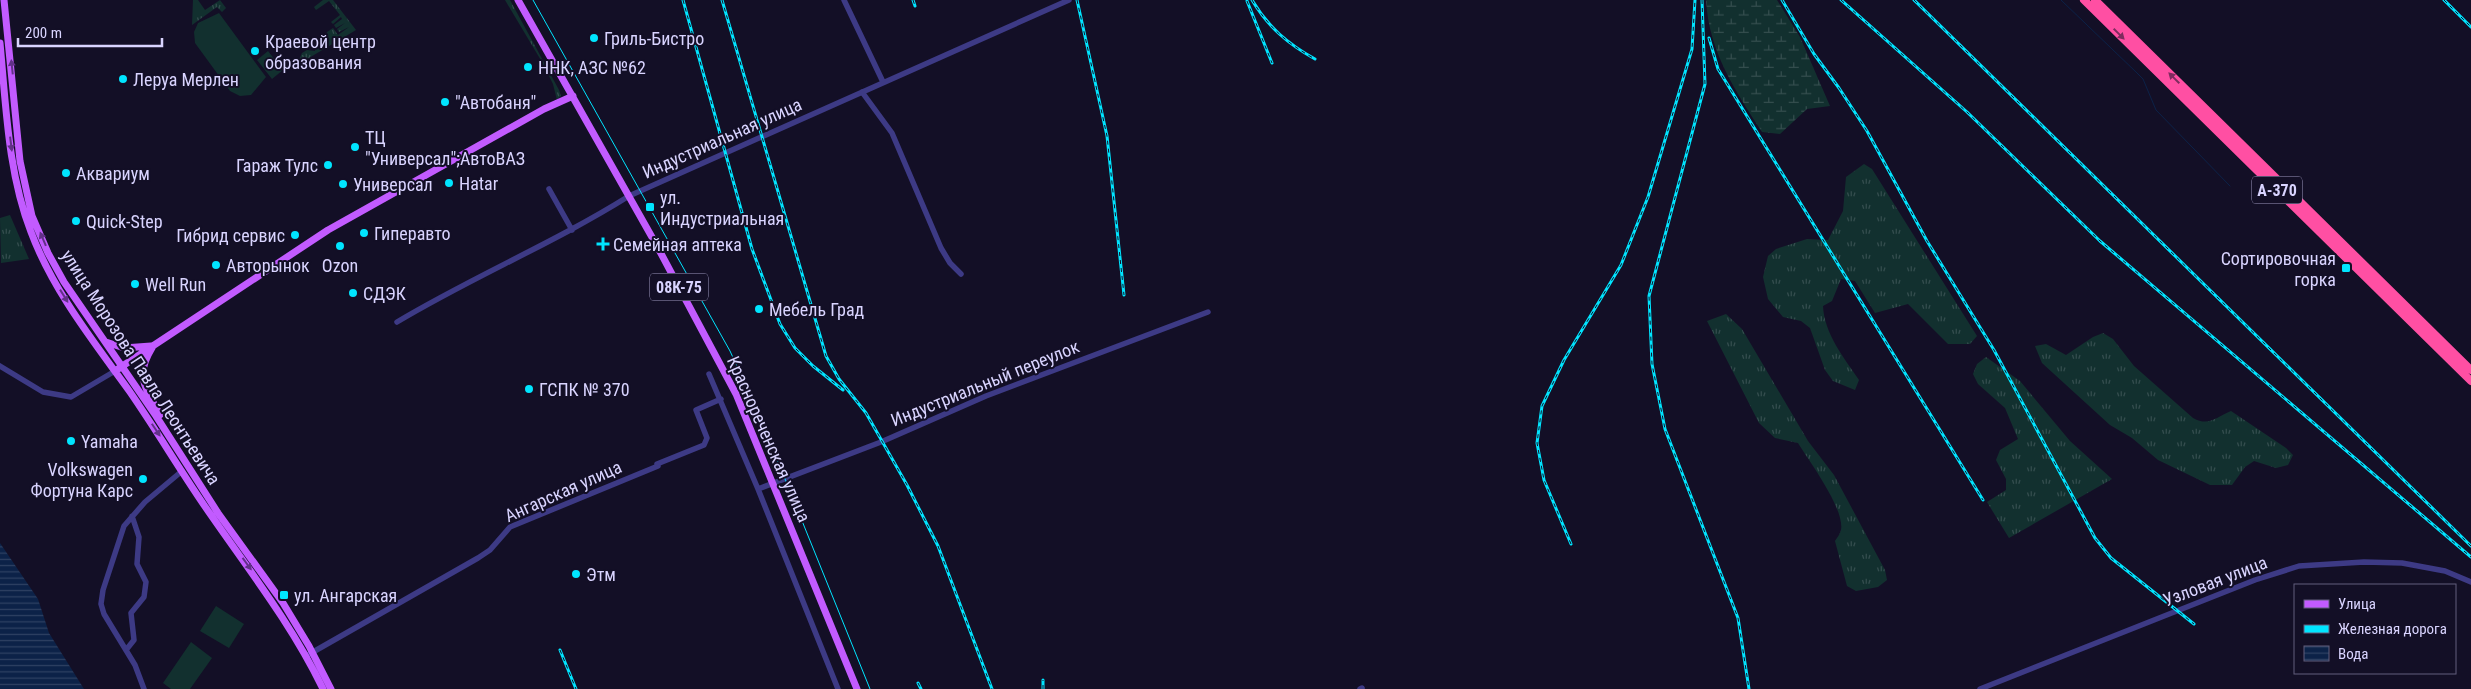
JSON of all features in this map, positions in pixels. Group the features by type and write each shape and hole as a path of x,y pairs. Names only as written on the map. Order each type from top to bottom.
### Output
{"highway":[{"name":"А-370","path":"2084,0 2471,381"},
{"name":"А-370","path":"2095,0 2471,370"}],"main road":[{"name":"улица Морозова Павла Леонтьевича","path":"4,0 20,161 31,209 48,253 110,351 118,369 182,471 218,526 309,654 323,689"},
{"name":"Краснореченская улица","path":"518,0 629,196 736,394 857,689"},
{"name":"улица Морозова Павла Леонтьевича","path":"0,43 14,169 26,219 54,280 170,438 218,513 280,599 330,689"},
{"path":"118,369 328,230 544,109 573,96"},
{"path":"94,326 104,342 114,347 133,348 154,345"},
{"path":"154,345 144,365 142,380 170,438"}],"street":[{"path":"844,0 882,82"},
{"name":"Индустриальная улица","path":"397,322 454,288 572,230 629,196 1068,0"},
{"path":"862,92 892,133 941,248 950,263 961,274"},
{"path":"549,189 572,230"},
{"name":"Индустриальный переулок","path":"758,489 881,442 986,396 1208,312"},
{"path":"0,366 43,392 71,397 118,369"},
{"path":"709,374 758,489 838,689"},
{"name":"Ангарская улица","path":"309,654 485,554 507,529 658,466 657,464 704,444 707,438 696,410 721,399"},
{"path":"144,689 135,665 104,614 101,604 124,526 145,502 182,471"},
{"path":"126,650 134,640 132,613 144,597 145,592 144,576 137,564 139,537 132,516"},
{"name":"Узловая улица","path":"1980,689 2255,580 2299,566 2364,562 2402,563 2445,571 2471,582"}],"green space":[{"path":"193,0 198,0 205,10 220,0 226,8 222,12 217,7 192,25"},
{"path":"323,0 333,0 356,30 297,65 292,59 299,60 302,53 307,50 315,51 316,44 320,39 326,38 327,32 333,28 338,35 349,27 339,32 337,29 345,23 336,28 334,25 342,19 341,17 333,24 331,22 340,15 329,1 316,10 314,7"},
{"path":"505,0 510,0 559,90 561,96 557,100 553,84 542,62"},
{"path":"1706,0 1777,0 1800,37 1830,106 1807,109 1780,134 1762,132 1742,101 1718,54 1708,19"},
{"path":"219,13 266,77 251,95 240,96 230,91 195,43 194,32 198,23"},
{"path":"268,51 283,70 272,79 257,60"},
{"path":"1864,164 1872,169 1977,336 1970,344 1948,344 1908,304 1875,313 1855,281 1841,279 1832,301 1823,306 1824,316 1836,345 1859,380 1855,390 1833,381 1825,370 1810,328 1801,321 1783,317 1768,299 1763,277 1768,256 1776,249 1807,239 1828,240 1843,211 1846,177"},
{"path":"10,215 29,259 1,263 0,218"},
{"path":"1726,314 1742,329 1808,441 1834,475 1885,570 1887,580 1878,587 1856,591 1847,586 1835,541 1841,530 1838,510 1825,485 1798,443 1775,438 1759,423 1707,321"},
{"path":"2103,333 2113,339 2134,366 2193,418 2204,422 2231,411 2286,448 2293,455 2288,465 2276,468 2254,461 2245,467 2232,485 2210,485 2158,460 2132,438 2110,425 2042,363 2035,346 2046,344 2066,355 2093,337"},
{"path":"1986,357 2020,381 2070,441 2112,479 2009,538 1987,502 2006,490 2006,479 1996,460 2000,450 2018,439 2005,408 1978,384 1973,374 1977,364"},
{"path":"216,606 244,624 229,648 200,631"},
{"path":"191,642 212,658 190,689 171,689 163,683"}],"water":[{"path":"0,543 38,599 49,633 84,689 0,689"}],"waterway":[{"path":"2061,0 2143,79 2156,110 2230,186"}],"tram line":[{"path":"533,0 730,351 758,412 870,689"}],"railway":[{"path":"683,0 752,249 780,324 795,348 813,366 843,390"},
{"path":"722,0 826,356 839,379 866,413 907,485 938,546 992,689"},
{"path":"913,0 915,6"},
{"path":"1077,0 1107,136 1124,295"},
{"path":"1252,0 1258,10 1279,34 1315,59"},
{"path":"1571,544 1544,480 1537,443 1542,406 1564,360 1621,265 1648,197 1692,49 1695,0"},
{"path":"1702,0 1705,84 1649,296 1652,364 1665,429 1738,618 1749,689"},
{"path":"1782,0 1814,54 1867,131 1927,241 1994,350 2095,538 2111,558 2194,624"},
{"path":"1841,0 1967,112 2100,241 2471,557"},
{"path":"1914,0 2471,546"},
{"path":"2444,0 2471,27"},
{"path":"1247,1 1272,63"},
{"path":"1709,38 1718,69 1983,500"},
{"path":"560,650 576,689"},
{"path":"1043,680 1043,689"},
{"path":"918,683 921,689"}],"place":[{"name":"Гриль-Бистро","path":"594,38"},
{"name":"Краевой центр образования","path":"255,51"},
{"name":"ННК, АЗС №62","path":"528,67"},
{"name":"Леруа Мерлен","path":"123,79"},
{"name":"\"Автобаня\"","path":"445,102"},
{"name":"ТЦ \"Универсал\";АвтоВАЗ","path":"355,147"},
{"name":"Гараж Тулс","path":"328,165"},
{"name":"Аквариум","path":"66,173"},
{"name":"Hatar","path":"449,183"},
{"name":"Универсал","path":"343,184"},
{"name":"ул. Индустриальная","path":"650,207"},
{"name":"Quick-Step","path":"76,221"},
{"name":"Гиперавто","path":"364,233"},
{"name":"Гибрид сервис","path":"295,235"},
{"name":"Семейная аптека","path":"603,244"},
{"name":"Ozon","path":"340,246"},
{"name":"Авторынок","path":"216,265"},
{"name":"Сортировочная горка","path":"2346,268"},
{"name":"Well Run","path":"135,284"},
{"name":"СДЭК","path":"353,293"},
{"name":"Мебель Град","path":"759,309"},
{"name":"ГСПК № 370","path":"529,389"},
{"name":"Yamaha","path":"71,441"},
{"name":"Volkswagen Фортуна Карс","path":"143,479"},
{"name":"Этм","path":"576,574"},
{"name":"ул. Ангарская","path":"284,595"}]}
